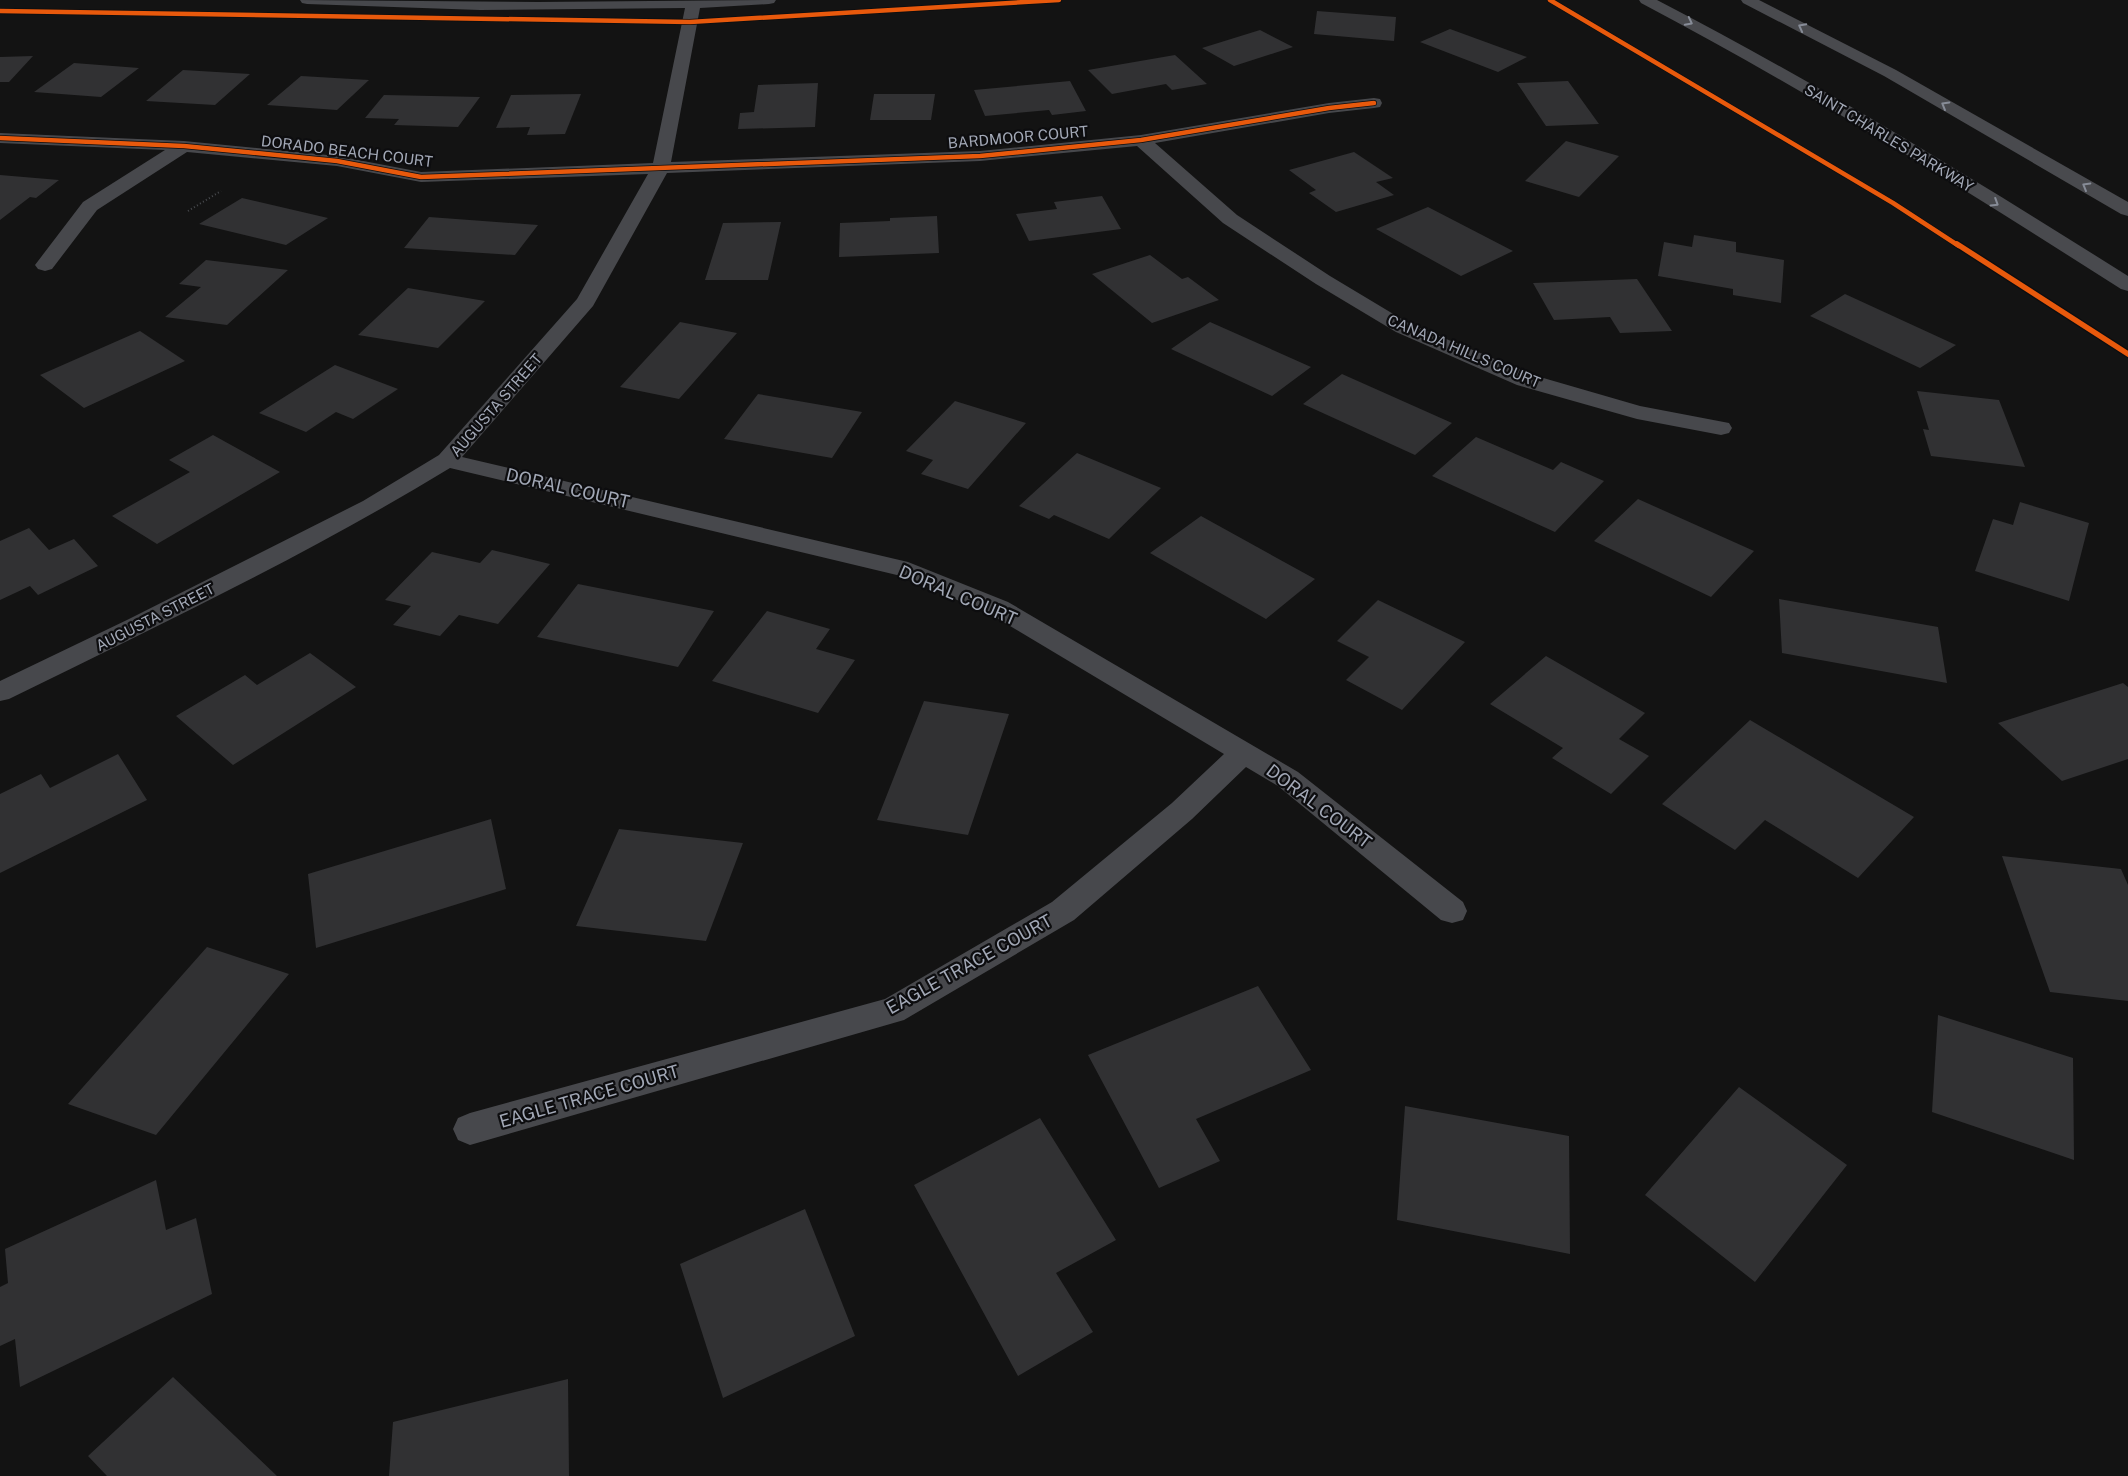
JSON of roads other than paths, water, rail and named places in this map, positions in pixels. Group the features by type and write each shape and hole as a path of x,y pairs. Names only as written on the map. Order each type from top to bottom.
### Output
{"main road":[{"name":"SAINT CHARLES PARKWAY","path":"1646,0 1729,42 1866,123 2128,285"},
{"path":"1748,0 1890,73 2128,210"}],"street":[{"path":"306,0 413,6 769,0"},
{"name":"AUGUSTA STREET","path":"0,692 130,630 371,506 447,460 586,302 661,167 692,1"},
{"name":"BARDMOOR COURT","path":"661,167 980,156 1141,140 1374,102"},
{"name":"DORADO BEACH COURT","path":"0,138 184,146 337,161 422,177 661,167"},
{"name":"CANADA HILLS COURT","path":"1141,140 1230,219 1323,280 1403,328 1525,380 1637,412 1721,428"},
{"path":"45,265 90,206 184,146"},
{"name":"DORAL COURT","path":"447,460 908,570 999,608 1288,779 1452,911"},
{"name":"EAGLE TRACE COURT","path":"470,1129 893,1010 1063,911 1182,811 1244,752"}]}
